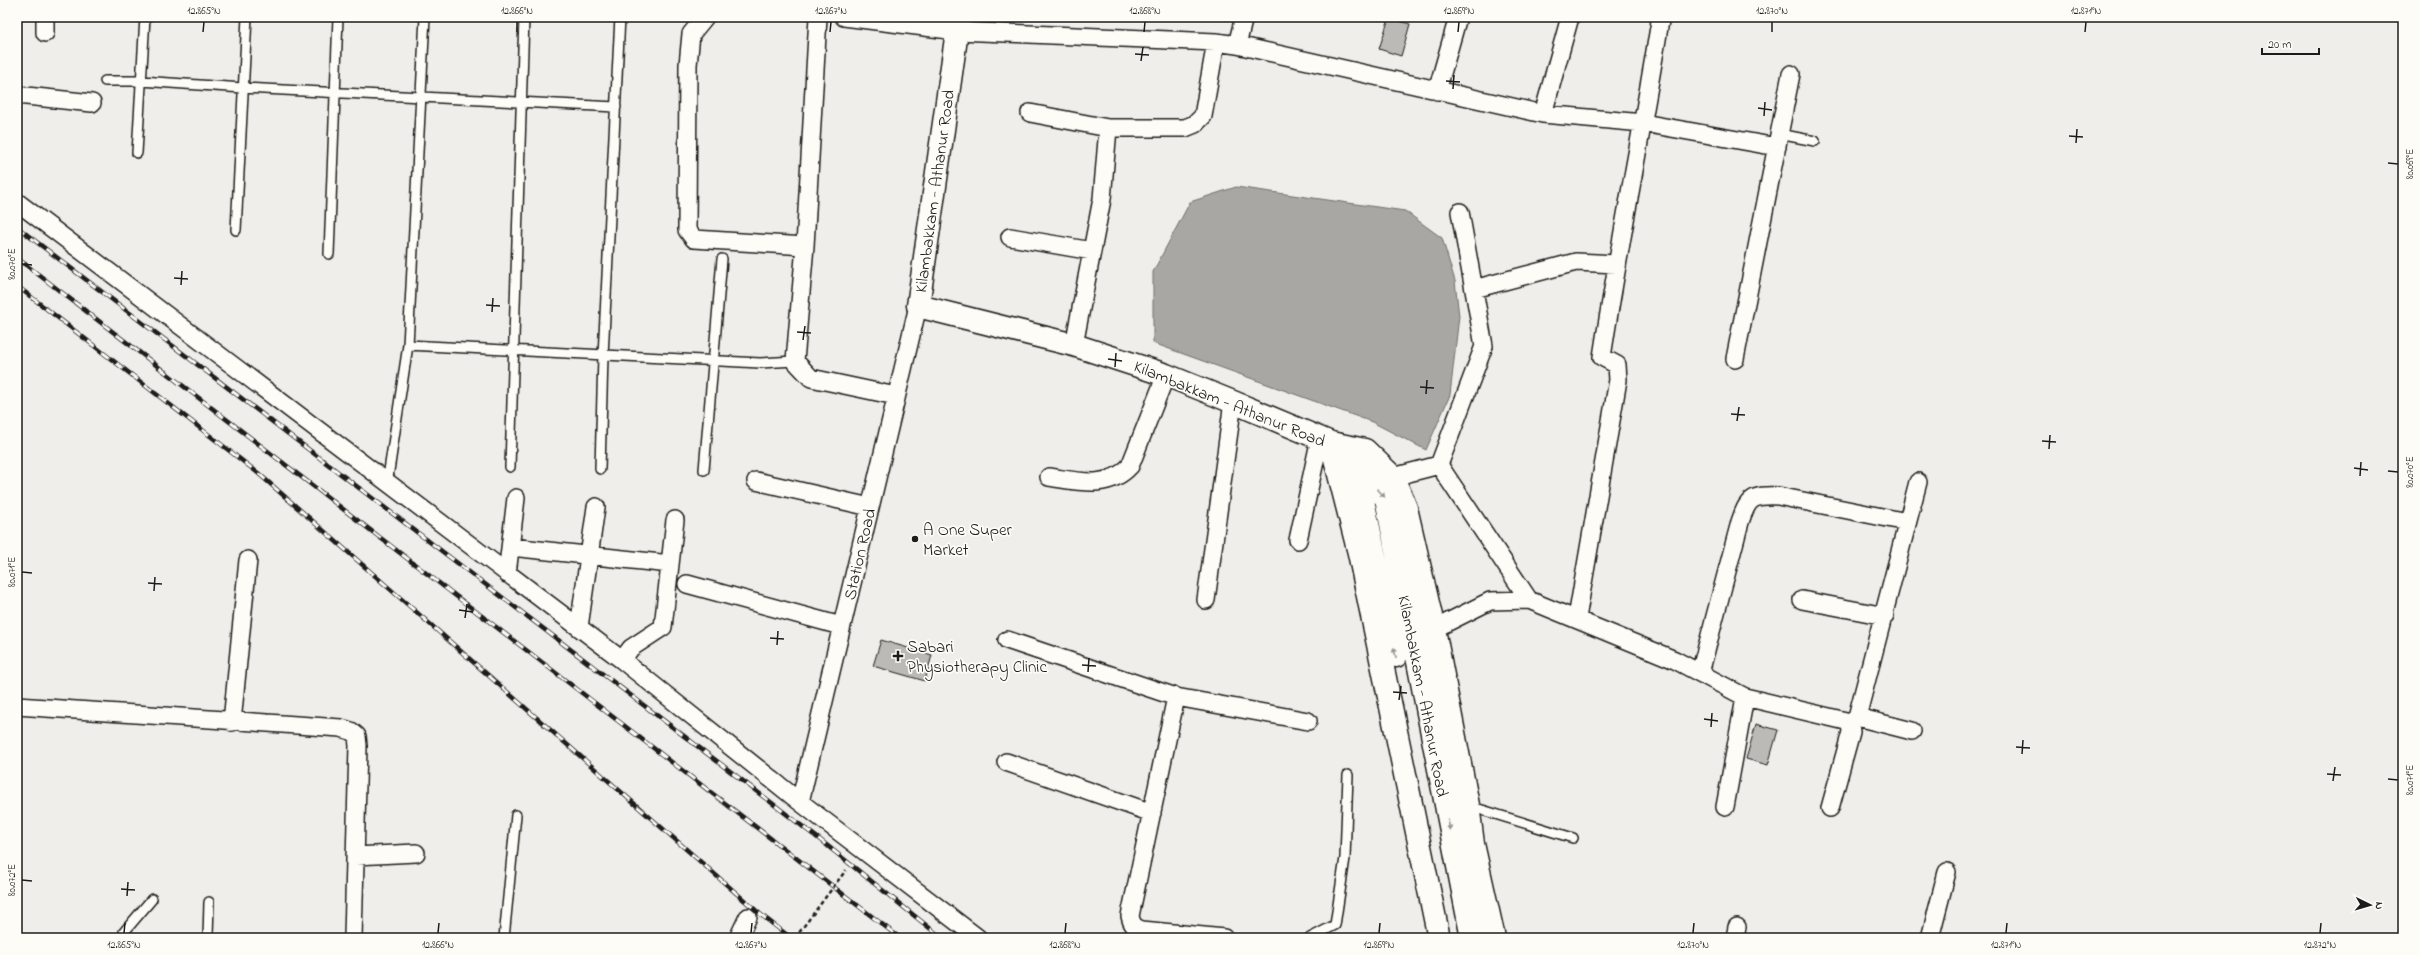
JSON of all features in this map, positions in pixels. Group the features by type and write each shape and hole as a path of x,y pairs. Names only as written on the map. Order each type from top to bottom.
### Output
{"street":[{"path":"705,17 690,34 688,65 687,230 694,239 805,246"},
{"path":"818,17 805,246 795,362 811,378 896,396"},
{"path":"844,17 1216,42 1237,45 1543,114 1643,123 1778,141"},
{"path":"1237,45 1244,17"},
{"path":"1437,91 1458,17"},
{"path":"1543,114 1570,17"},
{"path":"1577,618 1618,380 1617,365 1602,357 1616,264 1643,123 1660,21"},
{"name":"Kilambakkam - Athanur Road","path":"958,24 918,306 1074,345 1166,374 1325,440 1355,464 1386,498 1472,938"},
{"path":"1030,113 1108,128 1185,128 1195,124 1203,116 1216,42"},
{"path":"1735,359 1791,74"},
{"path":"17,95 92,103"},
{"path":"1074,345 1102,199 1108,128"},
{"path":"17,202 265,388 387,484 579,627 800,802 978,938"},
{"path":"1439,465 1484,346 1460,212"},
{"path":"1010,237 1092,251"},
{"path":"1474,289 1576,262 1616,264"},
{"name":"Station Road","path":"800,802 918,306"},
{"path":"1049,477 1092,482 1108,482 1120,477 1130,466 1166,374"},
{"path":"1206,600 1233,402"},
{"path":"1325,440 1365,450 1393,477 1406,508 1434,629 1468,806 1473,844 1494,938"},
{"path":"1298,540 1325,440"},
{"path":"1325,440 1359,553 1439,938"},
{"name":"Kilambakkam - Athanur Road","path":"1355,464 1371,533 1452,938"},
{"path":"1393,477 1439,465"},
{"path":"1439,465 1529,600"},
{"path":"756,481 870,506"},
{"path":"1830,808 1853,720 1884,616 1918,482"},
{"path":"1700,673 1740,522 1746,505 1754,498 1778,496 1907,522"},
{"path":"507,574 516,498"},
{"path":"579,627 596,507"},
{"path":"622,660 631,648 663,627 675,520"},
{"path":"511,547 590,557 670,564"},
{"path":"232,722 248,560"},
{"path":"687,584 841,626"},
{"path":"1434,629 1490,601 1529,600 1577,618 1676,660 1745,697 1912,731"},
{"path":"1802,600 1884,616"},
{"path":"1007,640 1176,697 1308,721"},
{"path":"1176,697 1130,916 1131,922 1134,927 1142,930 1224,938"},
{"path":"1725,807 1745,697"},
{"path":"17,706 232,722 341,728 351,731 357,736 353,938"},
{"path":"1006,762 1152,813"},
{"path":"355,856 416,853"},
{"path":"1930,938 1947,872"},
{"path":"738,938 748,917"}],"lane":[{"path":"137,153 145,17"},
{"path":"236,230 247,17"},
{"path":"329,254 338,17"},
{"path":"387,484 408,345 425,17"},
{"path":"510,467 512,349 524,17"},
{"path":"600,469 603,356 620,17"},
{"path":"105,81 141,81 243,88 616,107"},
{"path":"1778,141 1815,141"},
{"path":"704,470 712,361 722,259"},
{"path":"408,345 512,349 603,356 712,361 760,363 795,362"},
{"path":"1310,938 1334,925 1345,858 1348,775"},
{"path":"1468,806 1573,838"},
{"path":"504,938 516,815"},
{"path":"123,938 124,932 152,899"},
{"path":"208,938 209,902"}],"path":[{"path":"795,938 846,870"}],"shaded area":[{"path":"1236,187 1405,211 1442,238 1455,281 1459,316 1450,395 1426,450 1372,422 1153,343 1153,272 1190,202"}],"building":[{"path":"1389,18 1410,24 1401,56 1379,49"},
{"path":"881,640 932,655 925,681 873,666"},
{"path":"1756,724 1778,730 1768,765 1746,759"}],"railway":[{"path":"17,227 819,839 942,938"},
{"path":"17,258 900,938"},
{"path":"17,286 258,473 760,914 791,938"}],"place":[{"name":"A One Super Market","path":"915,539"},
{"name":"Sabari Physiotherapy Clinic","path":"898,656"}]}
